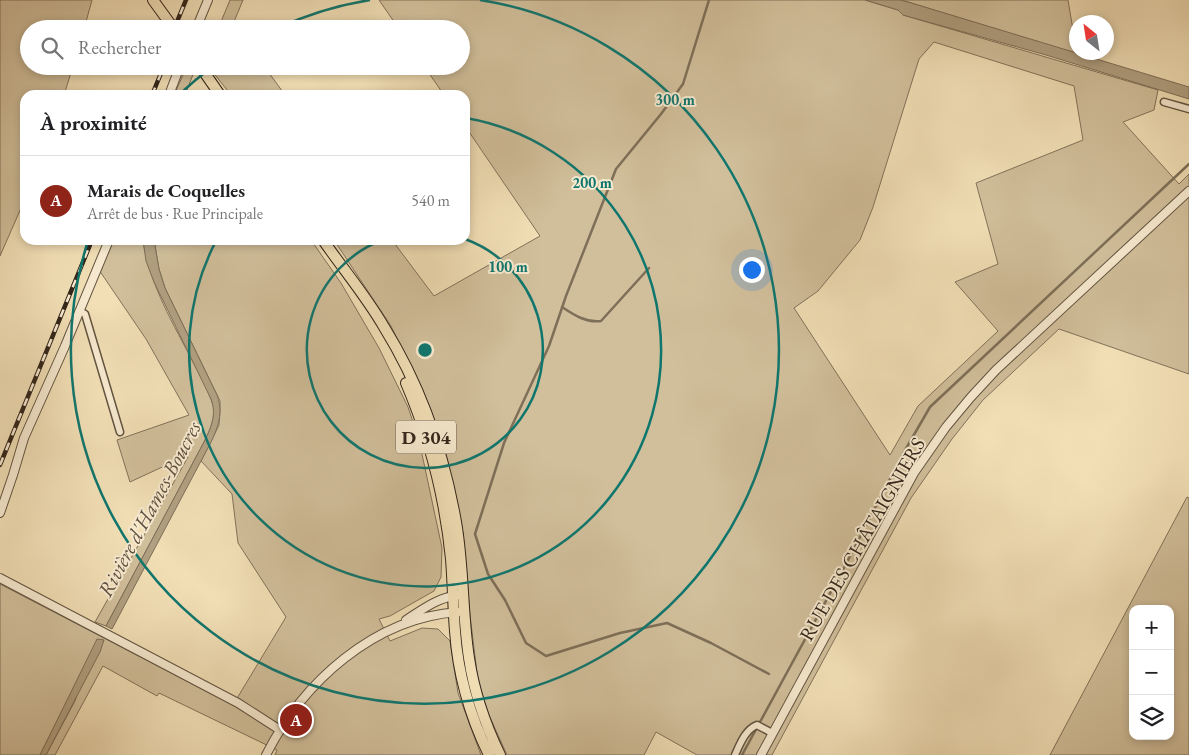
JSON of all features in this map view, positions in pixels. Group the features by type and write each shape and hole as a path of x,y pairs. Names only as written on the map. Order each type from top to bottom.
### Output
{"main road":[{"path":"153,0 167,20"},
{"path":"206,75 217,90"},
{"name":"D 304","path":"327,245 388,332 411,378 429,423 442,463 454,514 462,562 468,648 474,684 482,711 500,755"},
{"name":"D 304","path":"349,277 378,326 401,372 427,440 438,482 451,558 455,638 464,691 473,720 489,755"}],"street":[{"path":"200,20 208,0"},
{"path":"170,90 176,75"},
{"path":"1164,102 1189,109"},
{"name":"RUE DES CHÂTAIGNIERS","path":"761,755 896,504 922,461 946,427 996,370 1189,191"},
{"path":"0,513 24,438 107,245"},
{"path":"80,311 85,314 120,432"},
{"path":"0,578 238,703 280,730"},
{"path":"266,755 297,704 325,675 354,652 433,602 445,597 464,595"},
{"path":"383,634 419,618 434,614 465,611"},
{"path":"735,755 748,731 757,724 772,733"}],"shaded area":[{"path":"0,0 92,0 86,20 20,20 20,75 70,75 66,90 20,90 20,210 0,256"},
{"path":"230,0 243,0 235,20 222,20"},
{"path":"379,0 865,0 898,10 903,15 1158,90 1154,110 1123,122 1179,184 1189,174 1189,374 1059,329 983,400 952,439 911,498 772,755 697,755 656,732 644,755 507,755 488,713 478,681 463,533 446,454 430,408 391,326 337,245 396,245 434,296 540,236 470,133 470,90 441,90 430,75 470,75 470,20 393,20","holes":["934,42 1074,86 1083,140 976,183 998,264 955,282 998,331 918,406 890,455 794,308 818,291 860,240 873,207 919,59"]},
{"path":"865,0 900,0 908,2 1069,51 1069,60 1100,60 1189,87 1189,99 1046,55 903,15 898,10"},
{"path":"900,0 1068,0 1070,15 1069,52"},
{"path":"183,75 193,75 187,90 176,90"},
{"path":"215,75 271,75 281,90 227,90"},
{"path":"110,245 144,245 156,288 206,387 214,410 212,422 204,442 106,626 95,622 188,457 186,456 130,482 117,440 189,415 146,339 99,270"},
{"path":"144,245 155,245 165,288 217,395 220,412 217,429 112,629 106,626 204,442 213,416 211,399 154,282 146,261"},
{"path":"155,245 314,245 341,283 379,348 408,407 419,440 442,548 441,577 434,591 390,616 379,619 390,641 422,628 438,629 450,641 458,693 481,755 275,755 277,750 159,693 157,696 103,666 55,755 46,755 75,701 90,656 40,755 0,755 0,584 233,705 286,617 238,543 232,494 201,461 219,425 220,401 165,288"},
{"path":"1187,497 1189,498 1189,755 1050,755 1129,606 1129,740 1174,740 1174,605 1130,605"},
{"path":"97,639 104,640 100,652 46,755 40,755"}],"waterway":[{"path":"709,0 683,84 616,169 566,296 549,346 504,443 475,534 488,574 505,600 526,643 546,656 620,633 667,623 711,643 769,674"},
{"path":"742,755 930,407 1189,164"},
{"path":"562,307 585,320 601,321 649,268"}],"railway":[{"path":"178,20 186,0"},
{"path":"154,90 160,75"},
{"path":"0,465 90,245"}],"place":[{"name":"Marais de Coquelles","path":"296,720"}],"water label":[{"name":"Rivière d'Hames-Boucres","path":"149,509"}]}
